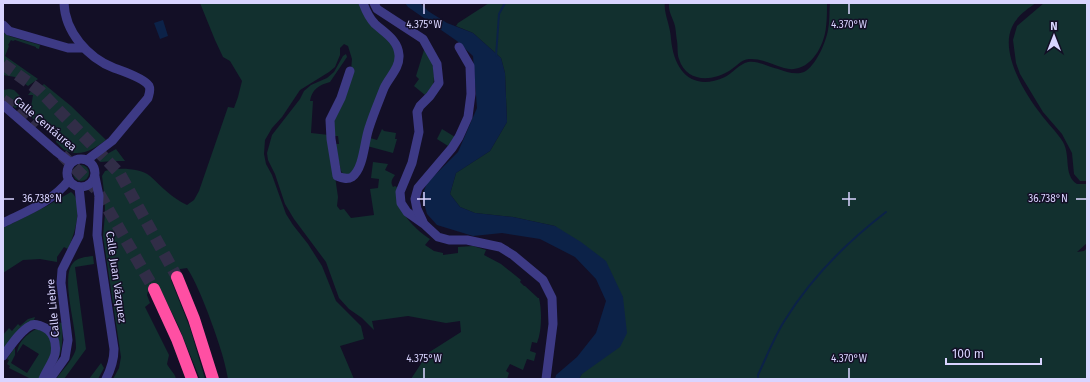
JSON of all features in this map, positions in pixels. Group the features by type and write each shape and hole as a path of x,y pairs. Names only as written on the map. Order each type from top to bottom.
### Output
{"highway":[{"path":"177,277 194,319 213,379"},
{"path":"154,289 177,339 192,379"}],"street":[{"path":"64,3 69,24 77,40 84,48 99,61 140,79 149,85 150,90 148,98 112,141 87,160"},
{"path":"350,71 341,98 330,120 331,139 338,176 344,179 352,177 357,169 362,156 369,127 385,86 399,62 397,46 388,34 375,24 368,15 363,3"},
{"path":"374,3 377,9 423,39 437,64 439,83 430,96 420,106 417,112 419,132 412,163 400,192 401,203 407,212 424,224 438,237 449,240 467,240 500,247 513,255 543,280 552,298 553,324 546,379"},
{"path":"3,25 9,31 68,48 84,48"},
{"path":"424,224 417,209 415,199 418,188 452,148 468,117 471,94 470,66 459,47"},
{"name":"Calle Centáurea","path":"5,110 71,163"},
{"path":"79,159 87,160 94,168 95,177 92,183 79,187 73,185 68,180 67,171 71,163 79,159"},
{"name":"Calle Juan Vázquez","path":"95,177 99,196 97,235 114,350 112,368 106,379"},
{"path":"3,223 36,208 62,189 68,180"},
{"name":"Calle Liebre","path":"50,379 65,358 68,340 62,270 79,236 82,216 79,187"},
{"path":"3,356 13,343 30,326 35,324 47,328 52,335 55,344 55,355 43,379"}],"green space":[{"path":"200,3 362,3 389,39 397,58 353,172 345,176 341,171 335,144 339,144 338,136 334,136 334,121 351,71 352,59 348,46 344,44 340,48 340,55 335,67 300,90 265,140 264,154 266,164 272,175 286,214 322,266 336,301 361,326 364,339 340,346 354,379 228,379 217,337 196,284 187,268 174,270 171,274 171,280 190,328 205,379 200,379 178,325 161,291 149,287 147,295 150,303 145,307 169,355 167,364 176,379 113,379 119,368 121,357 103,236 105,200 102,176 105,171 116,169 141,171 150,176 172,196 187,205 194,200 199,191 228,107 234,108 242,81 230,61 223,57"},
{"path":"489,3 665,3 665,10 676,61 687,76 694,80 703,82 713,81 725,77 748,62 759,63 791,73 804,72 813,65 825,41 829,27 830,3 1036,3 1022,13 1014,23 1009,37 1009,48 1011,60 1027,95 1063,142 1067,153 1070,176 1077,184 1087,184 1087,243 1077,252 1084,251 1087,248 1087,379 579,379 623,297 555,226 513,217 475,213 460,207 450,194 456,173 490,151 507,122 505,73 501,58 473,33 456,26 458,23"},
{"path":"669,3 827,3 825,35 813,58 800,68 784,68 762,61 746,59 722,75 700,78 693,76 682,67 678,55 675,26 670,12"},
{"path":"1044,3 1087,3 1087,181 1080,181 1074,174 1072,153 1062,134 1043,112 1020,74 1016,63 1013,40 1017,26"},
{"path":"3,32 9,36 40,45 39,49 15,40 11,40 8,45 9,46 5,56 38,79 28,86 15,77 3,75"},
{"path":"424,50 428,51 434,77 430,90 425,95 414,86 419,79 416,76"},
{"path":"346,54 347,57 330,82 317,88 312,93 310,101 313,101 311,133 329,135 338,197 337,206 340,210 344,209 351,218 374,215 370,189 378,188 379,179 371,178 373,162 388,164 385,170 395,175 392,179 392,184 393,187 395,186 398,188 401,207 405,216 413,225 430,239 425,245 434,251 443,253 443,255 458,253 458,247 473,246 486,250 484,255 501,264 521,280 520,282 524,286 539,298 541,309 540,332 537,343 532,342 530,351 536,353 534,361 527,359 523,370 510,364 506,371 509,373 507,379 411,379 428,353 461,332 460,321 446,323 408,316 372,321 374,330 362,318 349,309 339,298 326,262 294,219 285,204 275,174 268,160 267,153 272,135 300,99 304,91 311,85 327,78 334,72 343,56"},
{"path":"44,84 71,106 106,140 92,149 81,153 63,149 56,142 56,138 31,117 30,113 33,95 28,95 32,90 37,90"},
{"path":"3,90 14,90 21,97 17,107 15,108 3,97"},
{"path":"382,129 384,131 396,133 395,139 397,139 393,153 367,146 367,137 377,140"},
{"path":"442,129 455,137 448,146 437,139"},
{"path":"116,149 125,161 100,162 100,158"},
{"path":"78,165 84,165 89,170 87,179 84,181 78,181 73,176 73,170"},
{"path":"71,192 75,197 78,211 73,236 68,249 64,247 57,257 57,262 40,259 23,260 3,273 3,228"},
{"path":"93,256 94,264 75,267 86,349 64,379 56,379 71,360 76,348 76,339 68,291 69,270 73,263 77,260"},
{"path":"35,317 34,320 37,321 3,350 3,335 9,328 12,331 18,324 20,326 28,319"},
{"path":"52,321 62,323 62,344 56,364 59,350 44,324 51,325"},
{"path":"36,329 43,331 48,335 52,341 53,349 41,379 31,379 9,368 10,366 7,364 9,360 7,359 15,347 15,355 11,363 27,373 39,354 23,344 17,353 19,345 23,339"},
{"path":"101,363 104,368 98,379 89,379"}],"water":[{"path":"405,3 420,3 428,11 447,23 473,33 501,58 505,73 507,122 490,151 456,173 450,194 460,207 475,213 513,217 555,226 581,242 606,261 623,297 627,333 620,347 582,374 579,379 555,379 556,375 577,357 596,333 606,301 596,279 575,257 540,239 502,233 473,236 437,225 427,214 422,196 427,183 458,152 477,108 473,56 457,41 408,7"},
{"path":"163,20 168,36 160,39 154,23"}],"waterway":[{"path":"496,56 499,14 505,3"},
{"path":"758,379 758,375 777,333 806,290 844,248 886,212"}],"tunnel":[{"path":"3,64 40,91 120,174 177,277"},
{"path":"3,100 15,108 35,128"},
{"path":"62,155 97,190 154,289"}]}
